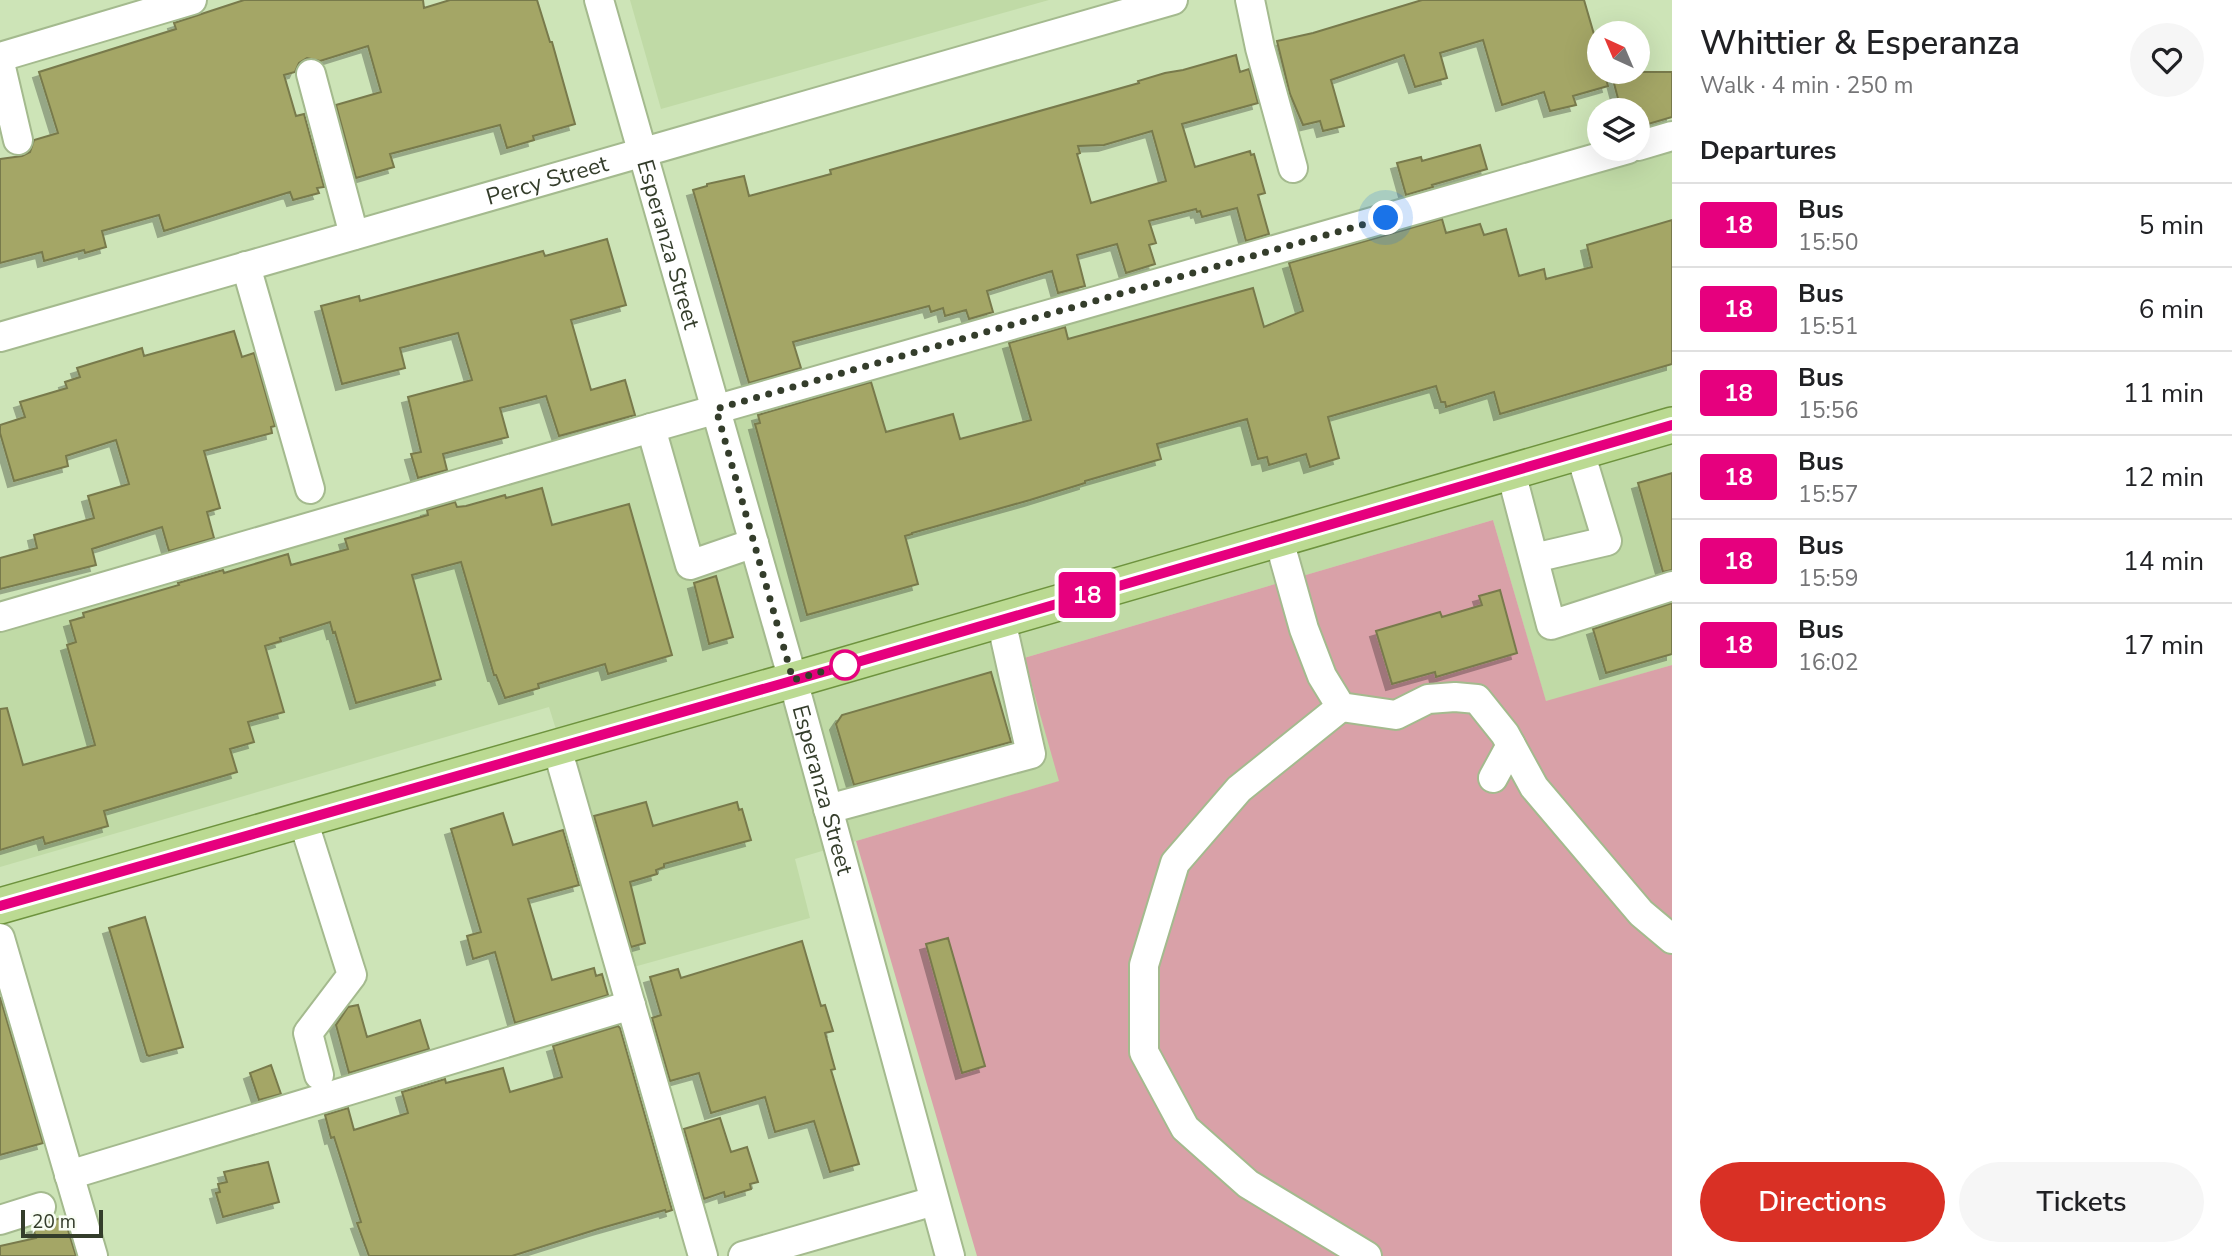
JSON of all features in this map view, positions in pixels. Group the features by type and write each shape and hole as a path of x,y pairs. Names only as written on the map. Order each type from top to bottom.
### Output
{"main road":[{"path":"0,906 557,748 1672,425"}],"street":[{"path":"0,57 192,0"},
{"name":"Esperanza Street","path":"598,0 793,680 950,1256"},
{"name":"Percy Street","path":"0,337 643,152 1087,12 1173,0"},
{"path":"1250,0 1260,48 1293,168"},
{"path":"0,63 18,140"},
{"path":"311,74 354,235"},
{"path":"1650,142 1672,136"},
{"path":"0,617 1587,161"},
{"path":"246,266 310,489"},
{"path":"651,428 690,565 754,543"},
{"path":"1534,558 1607,541 1580,452"},
{"path":"1511,472 1551,625 1672,586"},
{"path":"1279,540 1304,629 1322,676 1341,707"},
{"path":"828,809 1031,754 1001,620"},
{"path":"1367,1256 1248,1184 1185,1128 1144,1052 1144,965 1175,863 1239,789 1341,707 1396,715 1428,699 1477,699 1505,734 1534,787 1641,913 1672,939"},
{"path":"1493,778 1511,745"},
{"path":"557,748 704,1256"},
{"path":"303,820 352,975 308,1033 319,1075"},
{"path":"0,938 93,1256"},
{"path":"69,1175 631,1005"},
{"path":"743,1256 934,1201"},
{"path":"0,1220 41,1206"}],"shaded area":[{"path":"630,0 1049,0 661,109"},
{"path":"1672,150 1672,665 1546,702 1493,520 1024,658 1060,781 795,859 810,918 630,968 549,707 0,867 0,616 1633,161 1650,161 1650,156"},
{"path":"1493,520 1546,701 1672,665 1672,1256 977,1256 856,841 1059,781 1024,658"}],"building":[{"path":"244,0 423,0 424,8 450,0 537,0 575,124 533,136 534,140 507,148 500,125 390,154 394,167 356,178 336,105 381,92 368,46 320,61 307,58 299,63 295,72 284,75 296,116 304,114 324,187 317,188 319,193 293,200 290,192 164,231 159,215 102,231 106,247 44,261 42,252 0,263 0,159 22,156 30,152 34,140 58,133 39,72 176,29 174,23"},
{"path":"1422,0 1584,0 1590,21 1587,21 1587,84 1608,86 1573,96 1576,105 1550,111 1544,92 1502,105 1483,40 1440,53 1447,78 1415,87 1404,55 1331,80 1344,126 1323,131 1320,121 1303,125 1290,94 1277,41"},
{"path":"1236,55 1240,72 1249,69 1258,103 1182,124 1195,167 1250,151 1251,155 1254,154 1265,193 1258,195 1269,234 1246,241 1237,208 1202,217 1196,209 1149,221 1156,243 1149,245 1155,264 1126,273 1117,244 1077,255 1085,286 1058,293 1052,271 987,291 993,312 969,319 966,310 945,316 943,308 931,312 929,306 793,342 801,368 749,383 693,190 744,176 749,196 831,174 830,170","holes":["1152,131 1166,181 1091,203 1077,154 1080,153 1078,146 1104,145"]},
{"path":"1650,72 1672,72 1672,117 1650,123 1650,98 1618,98 1614,84 1650,84"},
{"path":"1480,145 1487,169 1406,195 1397,163 1421,157 1422,161"},
{"path":"1442,219 1446,233 1480,224 1484,235 1506,229 1519,276 1544,269 1546,279 1592,267 1587,245 1672,220 1672,364 1500,414 1494,392 1446,407 1445,402 1441,402 1436,386 1328,417 1339,458 1310,467 1306,454 1269,465 1267,457 1258,459 1247,419 1157,444 1161,459 905,536 918,584 807,615 755,424 760,423 758,415 871,382 886,432 953,414 960,439 1031,420 1009,343 1065,327 1068,339 1253,288 1264,327 1303,311 1289,263"},
{"path":"607,239 626,305 571,320 591,390 625,380 635,415 559,436 546,396 500,408 508,437 443,454 447,470 418,478 411,454 421,452 408,397 472,380 458,333 400,348 405,368 342,384 321,306 359,296 360,301 543,251 545,256"},
{"path":"234,331 242,357 254,353 275,426 271,427 272,433 204,451 220,508 207,512 214,538 169,551 162,527 92,549 96,565 0,589 0,558 37,548 34,535 94,518 88,496 129,484 116,440 66,456 68,466 14,481 0,425 25,417 20,402 67,388 65,382 80,377 77,368 142,348 144,356"},
{"path":"1672,473 1672,570 1663,572 1638,483"},
{"path":"542,488 552,525 629,504 672,655 608,674 605,664 538,684 539,688 505,698 494,675 461,562 412,575 441,679 356,703 330,622 280,638 281,641 265,646 284,712 248,722 254,742 230,749 237,772 104,811 108,826 45,844 43,837 0,850 0,709 7,708 23,765 95,745 67,645 76,642 70,621 84,617 83,613 223,570 224,573 288,554 291,565 348,549 345,539 428,515 427,510 455,502 457,507 466,506"},
{"path":"716,576 733,637 709,644 694,583"},
{"path":"1500,590 1517,653 1436,677 1435,672 1392,684 1376,631 1440,612 1442,617 1482,605 1479,596"},
{"path":"1672,603 1672,654 1606,673 1593,629"},
{"path":"991,672 1011,742 854,785 836,724 842,715"},
{"path":"646,802 653,826 737,802 739,810 742,809 751,840 664,864 664,867 656,870 657,874 630,882 645,943 631,947 594,816"},
{"path":"503,813 513,845 563,830 579,885 528,899 552,980 594,968 596,976 602,974 608,995 515,1023 495,952 473,959 467,936 481,932 451,829"},
{"path":"145,917 183,1047 149,1056 109,928"},
{"path":"948,938 985,1066 962,1073 926,944"},
{"path":"802,941 821,1006 825,1005 833,1031 825,1033 835,1069 831,1070 859,1164 830,1172 814,1121 775,1132 765,1097 711,1113 699,1073 670,1081 652,1018 661,1015 650,977 678,969 681,978"},
{"path":"0,997 43,1143 0,1155"},
{"path":"358,1005 367,1037 420,1020 429,1049 349,1073 336,1025 348,1007"},
{"path":"618,1026 672,1210 598,1229 512,1256 369,1256 357,1223 361,1222 325,1115 348,1108 354,1130 408,1113 402,1092 445,1079 446,1083 503,1068 510,1092 562,1077 553,1046"},
{"path":"271,1065 281,1094 259,1100 250,1073"},
{"path":"720,1118 731,1152 747,1147 758,1182 750,1184 751,1189 725,1197 724,1192 704,1199 684,1129"},
{"path":"268,1162 279,1202 223,1217 216,1193 220,1192 218,1184 227,1182 224,1172"},
{"path":"64,1217 76,1256 0,1256 0,1246 36,1238 33,1227"}],"bus line":[{"name":"18","path":"0,906 837,668 1672,425"}],"route":[{"path":"845,665 793,680 716,409 1386,218"}]}
